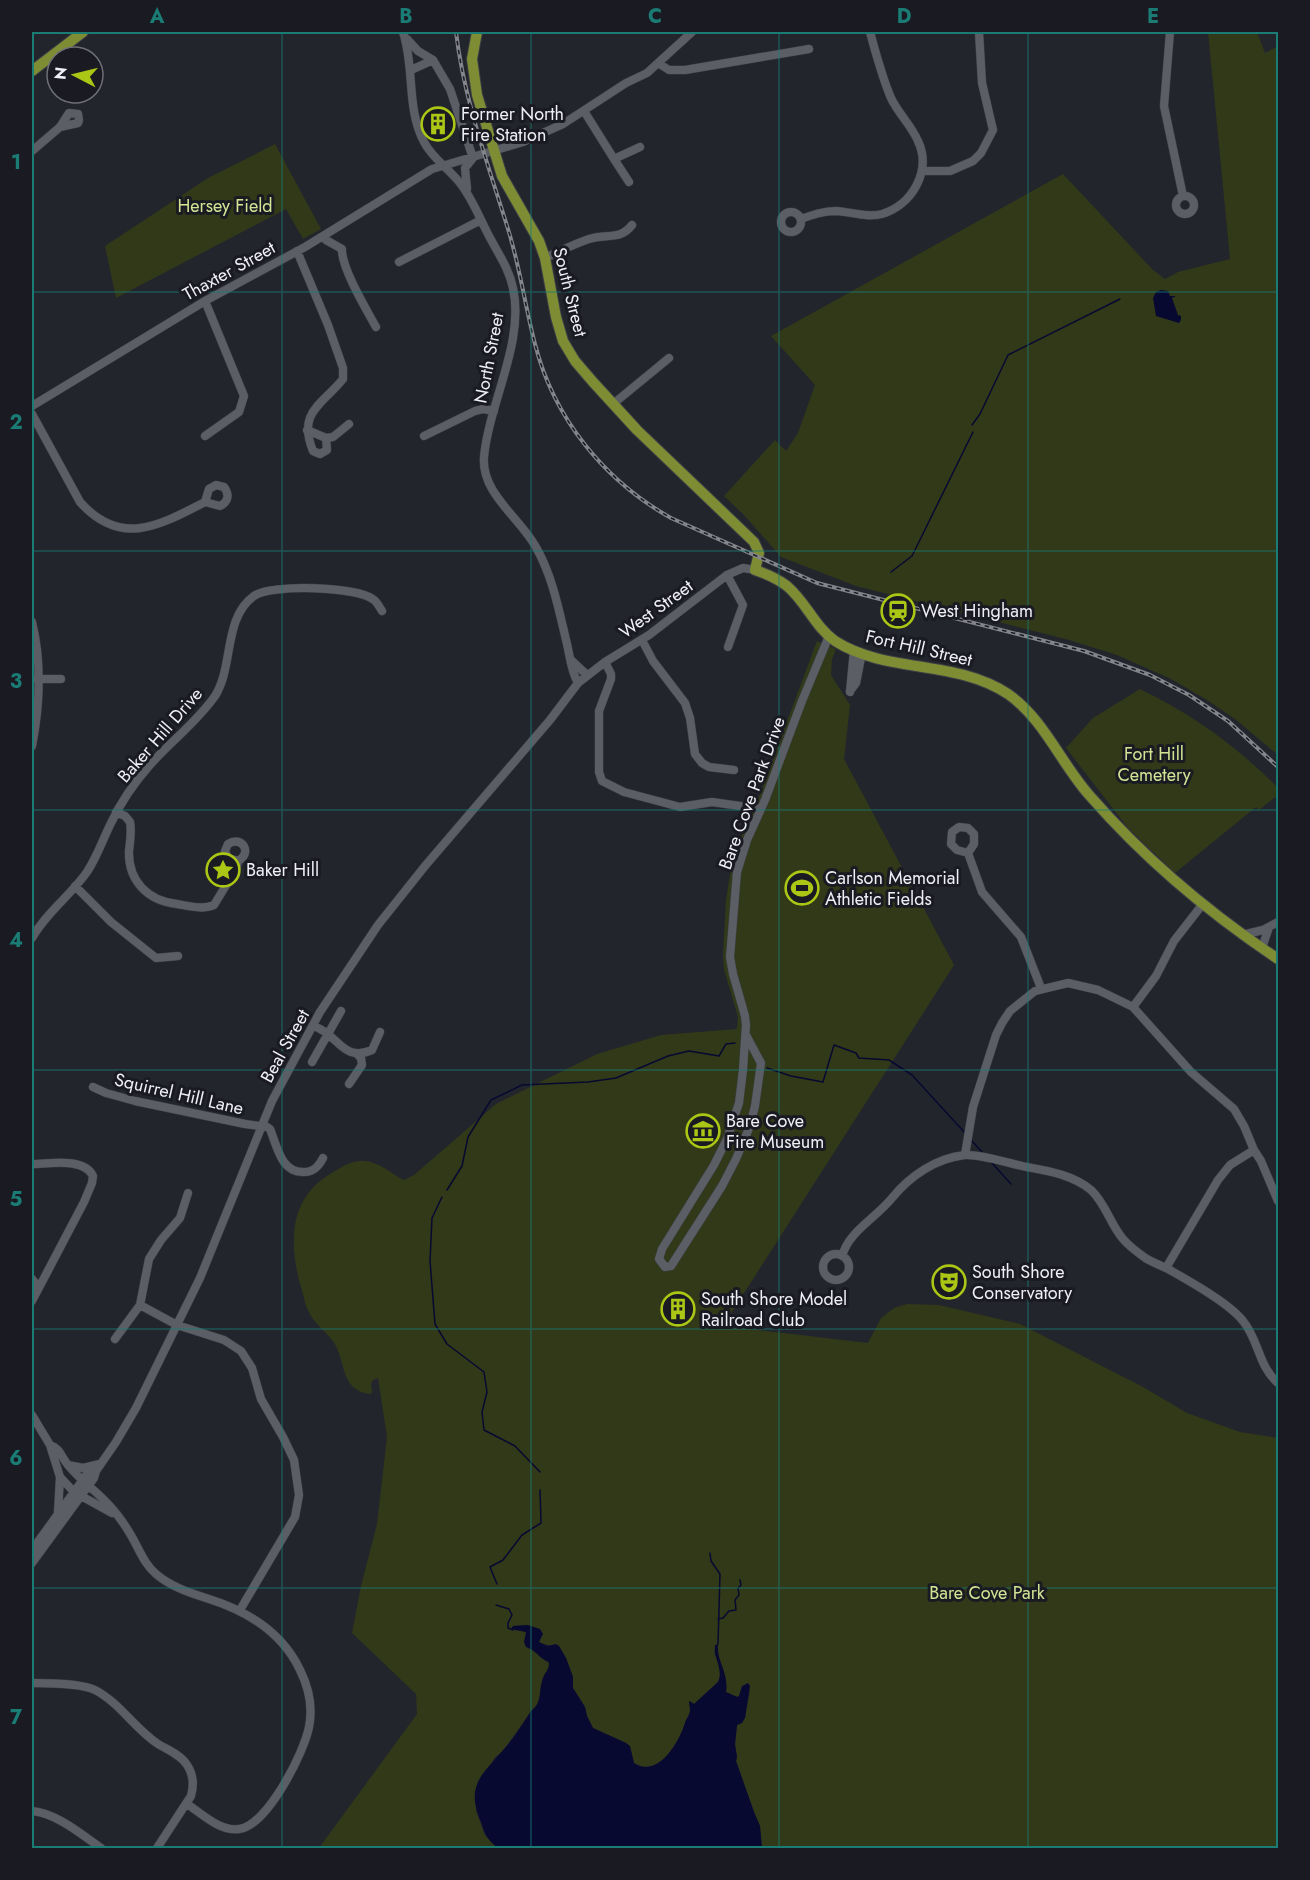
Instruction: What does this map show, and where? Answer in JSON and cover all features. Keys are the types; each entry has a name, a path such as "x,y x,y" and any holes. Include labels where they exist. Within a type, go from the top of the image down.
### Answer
{"main road":[{"path":"32,71 83,32"},
{"name":"South Street","path":"477,32 472,69 477,95 502,176 532,226 545,258 558,327 563,341 575,361 613,404 665,458 754,542 759,553 755,570"},
{"name":"Fort Hill Street","path":"755,570 776,578 788,587 829,636 858,651 969,675 1008,694 1036,722 1088,795 1146,854 1202,905 1278,959"}],"street":[{"name":"Thaxter Street","path":"32,406 205,301 323,236 432,169 542,135 626,83 647,73 692,32"},
{"path":"801,219 832,211 869,216 890,211 903,204 911,195 922,171 920,144 890,94 870,32"},
{"path":"922,171 951,171 968,164 981,153 993,130 982,83 979,32"},
{"path":"1170,32 1164,106 1183,196"},
{"path":"404,33 418,51 433,60 450,89 473,158 465,171 468,194"},
{"name":"North Street","path":"404,33 408,46 412,103 416,124 425,145 461,183 468,194 501,256 514,290 512,338 484,458 487,480 496,496 525,529 545,565 556,596 572,670 578,683"},
{"path":"658,63 669,70 685,70 809,49"},
{"path":"411,70 433,60"},
{"path":"584,111 628,182"},
{"path":"32,151 60,127"},
{"path":"614,159 640,147"},
{"path":"399,262 481,220"},
{"path":"545,258 592,238 617,236 632,225"},
{"path":"323,236 342,249 345,269 376,327"},
{"path":"297,251 343,368 343,378 309,416 307,430 313,451 320,454 327,450 326,438"},
{"path":"205,301 244,396 239,412 205,436"},
{"path":"613,404 669,358"},
{"path":"424,436 475,411 494,411"},
{"path":"32,414 80,502 88,511 108,524 129,529 151,527 205,502"},
{"path":"307,430 326,438 333,437 349,424"},
{"name":"West Street","path":"578,683 605,662 642,640 727,575 740,568 755,570"},
{"path":"727,575 743,605 728,647"},
{"name":"Baker Hill Drive","path":"32,938 45,919 89,869 126,795 149,766 216,694 225,671 233,629 242,607 255,595 267,591 327,587 358,592 374,600 382,611"},
{"path":"32,622 37,647 32,746"},
{"name":"Bare Cove Park Drive","path":"746,1035 761,1063 750,1126 736,1159 712,1202 671,1266 665,1266 659,1259 662,1249 690,1202 705,1182 720,1153 733,1122 742,1086 746,1035 745,1016 732,974 730,950 737,872 747,840 829,636"},
{"path":"642,640 652,661 685,703 690,718 695,754 702,763 709,767 734,770"},
{"path":"571,660 587,675"},
{"path":"605,662 611,679 599,711 599,772 602,782 624,792 680,807 712,802 761,809"},
{"path":"35,679 61,679"},
{"name":"Beal Street","path":"32,1563 86,1482 94,1478 96,1471 136,1408 207,1263 261,1126 313,1026 378,925 425,866 550,720 578,683"},
{"path":"117,812 130,822 129,860 135,877 145,892 159,900 204,908 214,905 236,869 238,861"},
{"path":"968,853 982,892 1021,937 1041,988"},
{"path":"75,886 111,922 156,958 178,956"},
{"path":"1133,1007 1148,989 1174,941 1202,905"},
{"path":"1242,935 1278,922"},
{"path":"1262,948 1269,927"},
{"path":"965,1155 973,1107 996,1035 1010,1011 1041,988 1068,983 1083,985 1112,995 1133,1007 1191,1072 1234,1108 1278,1201"},
{"path":"312,1062 341,1011"},
{"path":"313,1026 329,1032 345,1049 361,1058 362,1065 349,1084"},
{"path":"357,1054 372,1050 380,1032"},
{"name":"Squirrel Hill Lane","path":"93,1087 135,1101 261,1126"},
{"path":"261,1126 270,1129 280,1156 290,1169 308,1173 318,1167 323,1158"},
{"path":"1166,1268 1218,1180 1230,1165 1254,1150"},
{"path":"842,1256 847,1243 855,1234 884,1209 903,1185 929,1166 965,1155 1051,1172 1089,1188 1099,1199 1127,1244 1145,1258 1166,1268 1225,1305 1243,1320 1262,1364 1278,1383"},
{"path":"32,1164 81,1165 93,1176 87,1196 32,1301"},
{"path":"115,1339 140,1305 149,1259 161,1240 180,1218 188,1193"},
{"path":"32,1279 38,1287"},
{"path":"140,1305 177,1325 224,1340 246,1356 261,1399 289,1448 297,1471 299,1495 295,1517 240,1610"},
{"path":"32,1415 50,1445 60,1477 57,1515"},
{"path":"50,1445 58,1448 67,1464 116,1515 129,1532 148,1566 162,1579 186,1591 240,1610 253,1617 270,1631 295,1661 309,1695 310,1716 306,1738 294,1766 258,1819 246,1827 234,1829 224,1827 187,1804"},
{"path":"67,1464 82,1468 102,1463"},
{"path":"60,1477 78,1494 116,1515"},
{"name":"Beal Street","path":"32,1550 57,1515 78,1494"},
{"path":"32,1683 86,1687 94,1690 116,1704 152,1739 187,1764 194,1787 187,1804 156,1848"},
{"path":"32,1811 45,1814 60,1822 101,1848"}],"green space":[{"path":"1208,32 1257,32 1265,53 1278,46 1278,755 1235,719 1207,700 1171,679 1117,655 1069,640 856,586 781,557 724,496 775,440 786,451 798,433 815,385 771,336 1063,174 1152,269 1165,279 1178,272 1230,259"},
{"name":"Hersey Field","path":"275,144 321,229 303,239 286,209 116,298 105,246 208,178"},
{"name":"Bare Cove Park","path":"817,641 836,649 832,659 831,675 850,705 844,759 954,965 723,1326 868,1343 881,1318 894,1308 907,1304 939,1305 1020,1324 1143,1387 1187,1413 1240,1432 1278,1438 1278,1848 762,1848 760,1826 736,1761 737,1725 745,1718 750,1690 737,1697 726,1692 726,1679 718,1656 718,1646 714,1652 720,1671 718,1682 694,1704 690,1701 690,1712 678,1740 667,1756 651,1766 643,1766 634,1763 630,1747 626,1743 593,1728 585,1707 573,1688 573,1677 559,1646 541,1644 528,1625 513,1626 515,1630 526,1632 536,1651 549,1663 549,1670 543,1677 539,1702 503,1751 495,1757 476,1791 476,1811 485,1836 498,1848 319,1848 417,1714 416,1694 352,1633 377,1524 387,1437 378,1378 371,1384 371,1394 362,1392 350,1383 336,1346 314,1320 307,1307 294,1253 294,1237 300,1209 306,1196 316,1184 338,1169 354,1162 374,1163 404,1180 414,1175 496,1104 597,1054 661,1035 737,1029 738,1017 724,969 723,954 726,900 732,862"},
{"name":"Fort Hill Cemetery","path":"1140,689 1214,732 1278,788 1278,795 1259,810 1256,807 1175,873 1128,828 1066,748 1093,718"}],"shaded area":[{"path":"1168,291 1170,296 1176,296 1172,298 1178,315 1181,316 1179,323 1156,316 1153,298 1156,292"},
{"path":"528,1625 540,1629 543,1634 539,1642 548,1646 556,1644 559,1646 573,1677 573,1688 585,1707 593,1728 630,1746 634,1763 643,1767 651,1766 666,1756 678,1740 689,1715 689,1701 694,1704 718,1682 720,1673 715,1645 718,1644 726,1678 726,1692 737,1697 742,1686 748,1683 750,1686 745,1718 737,1725 736,1761 760,1826 762,1848 498,1848 492,1843 476,1809 475,1789 483,1774 535,1708 549,1665 526,1647 524,1642 526,1632 511,1629 513,1626"}],"waterway":[{"path":"972,425 980,414 1008,355 1120,299"},
{"path":"891,572 912,556 973,432"},
{"path":"447,1190 462,1166 468,1137 491,1100 522,1085 588,1082 616,1078 668,1056 689,1051 719,1056 726,1044 735,1043"},
{"path":"767,1068 791,1076 823,1082 834,1045 856,1053 859,1058 889,1060 912,1075 966,1134"},
{"path":"971,1140 982,1152"},
{"path":"991,1162 1011,1184"},
{"path":"442,1197 432,1218 430,1261 435,1324 447,1344 484,1372 487,1392 482,1412 484,1430 515,1446 540,1472"},
{"path":"497,1584 490,1567 503,1560 522,1535 541,1523 540,1490"},
{"path":"710,1553 711,1561 720,1574 718,1644"},
{"path":"718,1619 723,1618 729,1611 736,1610 735,1600 739,1595 740,1580"},
{"path":"496,1605 509,1609 512,1615 508,1628 513,1630"}],"railway":[{"path":"456,32 471,107 512,243 531,330 544,371 555,398 585,445 625,486 671,518 817,583 1084,651 1150,675 1189,695 1228,721 1278,767"}],"place":[{"name":"Former North Fire Station","path":"438,124"},
{"name":"West Hingham","path":"898,611"},
{"name":"Baker Hill","path":"223,870"},
{"name":"Carlson Memorial Athletic Fields","path":"802,888"},
{"name":"Bare Cove Fire Museum","path":"703,1131"},
{"name":"South Shore Conservatory","path":"949,1282"},
{"name":"South Shore Model Railroad Club","path":"678,1309"}]}
